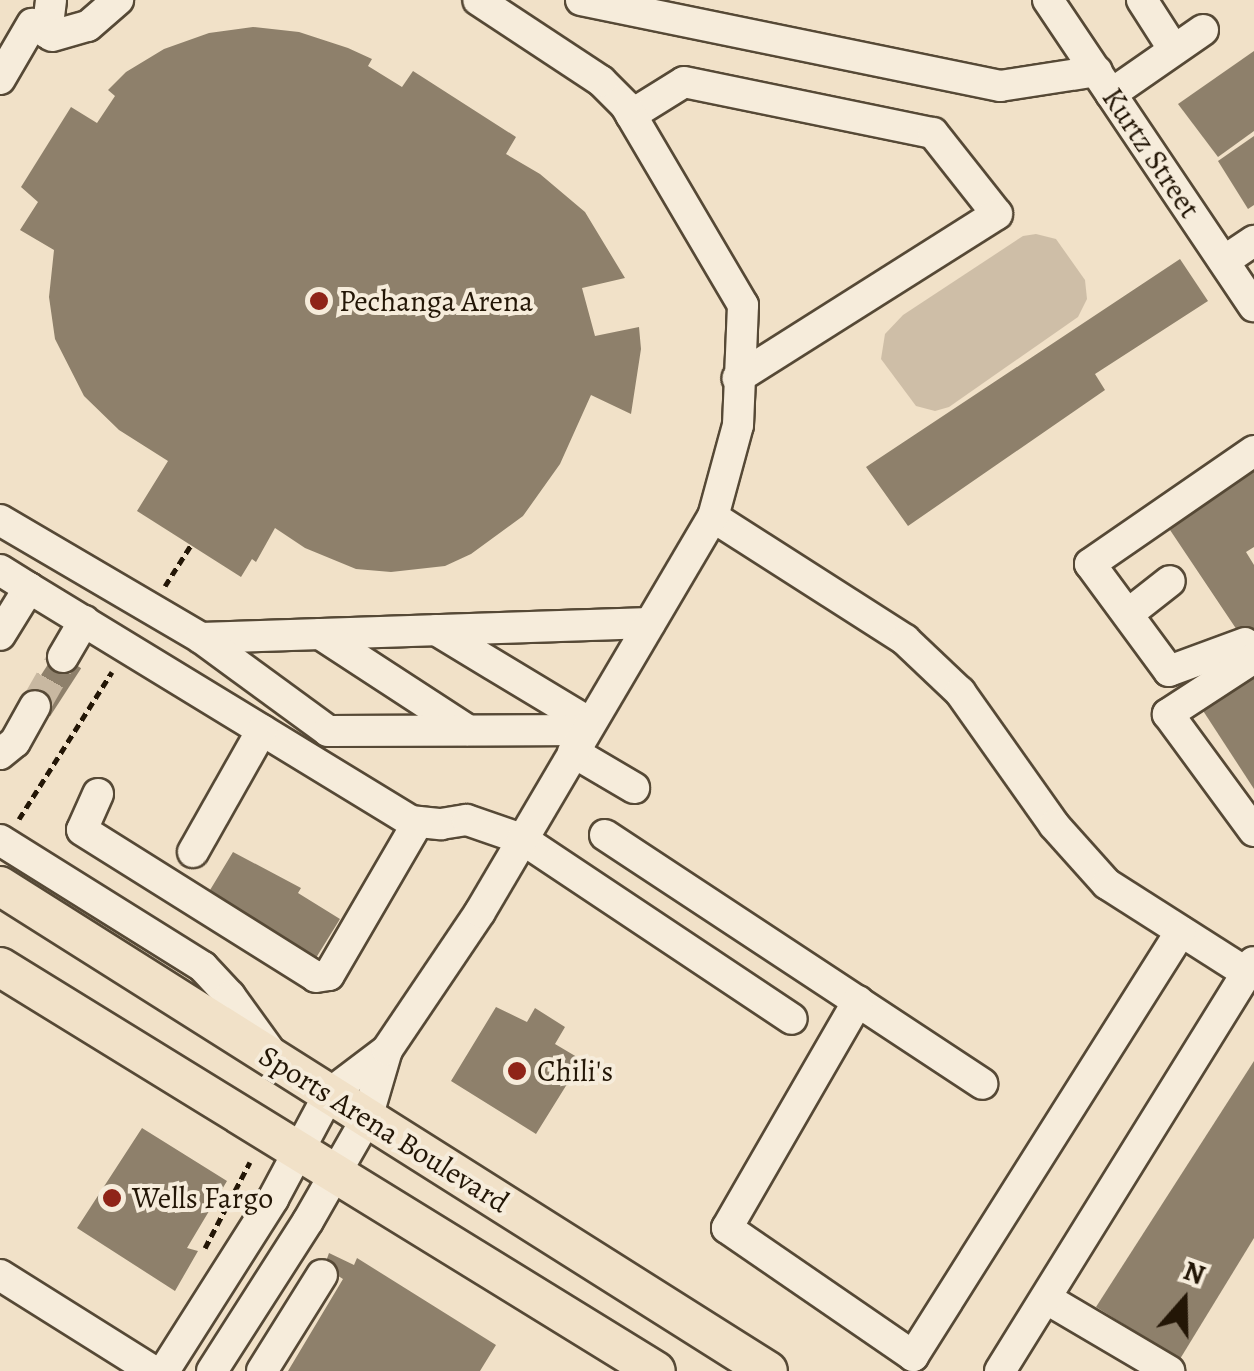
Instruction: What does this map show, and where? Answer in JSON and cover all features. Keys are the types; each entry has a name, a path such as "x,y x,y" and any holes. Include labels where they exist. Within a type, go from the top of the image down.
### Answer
{"main road":[{"name":"Sports Arena Boulevard","path":"0,886 768,1371"},
{"name":"Sports Arena Boulevard","path":"0,966 645,1368"}],"street":[{"path":"0,79 46,23 88,26 118,0"},
{"path":"212,1371 336,1174 366,1118 387,1050 480,912 713,517 738,426 743,305 631,115 601,81 478,0"},
{"path":"581,0 1000,86 1104,83 1174,50 1203,30"},
{"name":"Kurtz Street","path":"1048,0 1254,306"},
{"path":"1142,0 1174,50"},
{"path":"631,115 684,82 933,133 997,214 738,378"},
{"path":"1224,262 1254,240"},
{"path":"1250,650 1168,671 1090,564 1254,452"},
{"path":"713,517 906,640 960,692 1054,826 1107,884 1181,931 1249,967 1000,1371"},
{"path":"0,520 201,638 328,731 466,730 583,735"},
{"path":"0,570 369,799 418,822 467,820 522,839 792,1019"},
{"path":"1128,614 1170,581"},
{"path":"0,635 28,588"},
{"path":"64,657 84,621"},
{"path":"201,638 650,623"},
{"path":"436,630 583,735 634,788"},
{"path":"320,634 466,730"},
{"path":"1250,650 1168,714 1254,831"},
{"path":"0,754 15,742 35,706"},
{"path":"193,852 262,730"},
{"path":"98,794 82,830 316,977 329,974 418,822"},
{"path":"605,835 982,1084"},
{"path":"2,842 203,967 230,996 276,1060"},
{"path":"858,1001 727,1228 913,1356 1181,931"},
{"path":"164,1371 273,1199 329,1094 387,1050"},
{"path":"0,1275 154,1371"},
{"path":"262,1371 322,1275"},
{"path":"1047,1299 1169,1371"}],"path":[{"path":"151,609 191,545"},
{"path":"2,842 128,646"}],"shaded area":[{"path":"1036,234 1056,239 1085,280 1087,299 1078,317 949,407 935,411 916,406 881,359 885,334 903,315 1023,236"}],"building":[{"name":"Pechanga Arena","path":"253,27 299,32 348,48 372,59 368,66 402,87 413,71 516,137 506,154 540,174 585,212 625,278 582,288 595,336 639,327 641,349 631,414 591,395 560,464 523,516 471,554 445,566 391,572 356,569 305,548 275,528 256,562 252,559 241,577 137,511 168,461 119,430 84,396 55,339 49,297 54,250 20,230 38,202 21,187 71,107 97,123 115,96 108,90 126,72 164,49 209,33"},
{"path":"1254,51 1254,131 1218,157 1178,104"},
{"path":"1254,136 1254,205 1248,209 1218,161"},
{"path":"1180,259 1208,301 1095,374 1105,390 908,526 866,467"},
{"path":"1254,467 1254,547 1246,552 1254,565 1254,645 1249,648 1168,527"},
{"path":"56,652 81,668 50,716 25,700"},
{"path":"1254,668 1254,789 1198,703"},
{"path":"233,852 301,888 298,893 340,919 311,966 204,900"},
{"name":"Chili's","path":"496,1007 527,1022 535,1008 565,1027 555,1044 582,1060 536,1134 451,1081"},
{"path":"1254,1061 1254,1238 1180,1359 1096,1307"},
{"path":"142,1128 227,1181 187,1248 198,1251 175,1291 77,1228"},
{"path":"329,1253 354,1265 357,1258 496,1345 480,1371 288,1371 343,1279 324,1267"}],"tunnel":[{"path":"35,706 63,657"}],"place":[{"name":"Pechanga Arena","path":"319,301"},
{"name":"Chili's","path":"517,1071"},
{"name":"Wells Fargo","path":"112,1198"}]}
